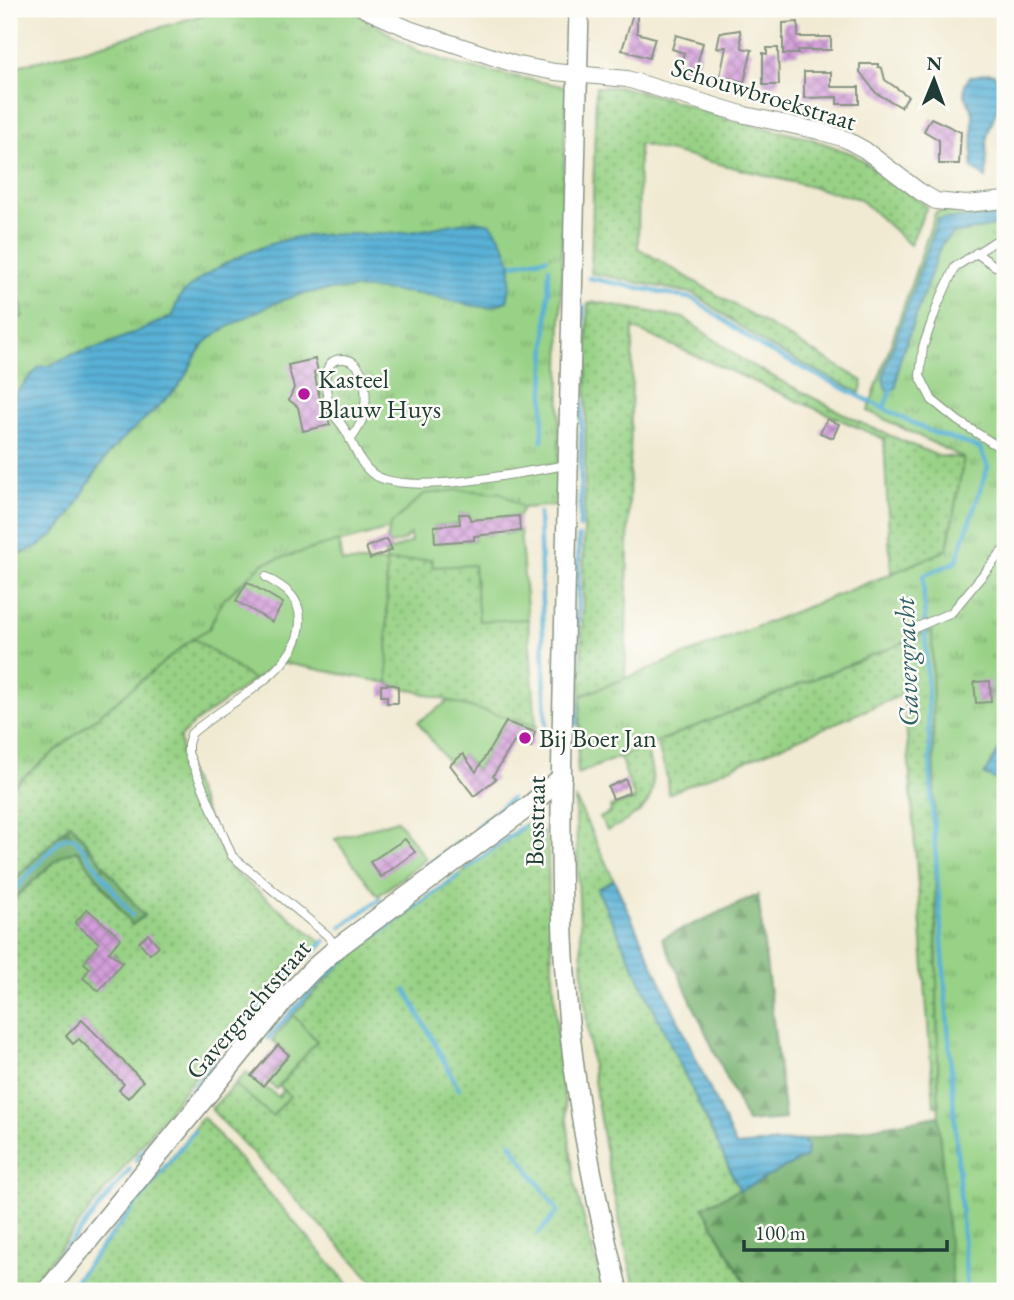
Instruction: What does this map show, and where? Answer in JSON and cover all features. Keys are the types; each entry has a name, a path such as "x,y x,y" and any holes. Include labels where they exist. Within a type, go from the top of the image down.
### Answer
{"street":[{"name":"Schouwbroekstraat","path":"363,9 409,29 514,64 627,79 745,115 845,139 865,150 936,201 966,204 1005,200"},
{"name":"Bosstraat","path":"579,9 561,882 569,1026 584,1136 618,1291"},
{"name":"Gavergrachtstraat","path":"47,1291 291,992 337,948 528,807 562,777"}],"lane":[{"path":"1005,238 997,240 955,267 923,347 920,376 933,400 958,421 1005,451"},
{"path":"976,253 995,266 1005,266"},
{"path":"350,440 364,415 365,384 357,366 341,359 332,363 326,372 325,383 333,412 363,463 374,475 393,481 455,482 568,465"},
{"path":"915,628 952,612 1005,548"},
{"path":"266,578 288,592 300,610 296,642 281,665 191,734 188,753 232,856 327,935 337,948"}],"green space":[{"path":"223,9 349,9 418,51 458,65 567,87 558,505 464,513 401,526 264,563 222,601 209,629 193,638 9,789 9,325 23,316 9,245 9,68 83,50"},
{"path":"596,87 620,87 666,98 726,119 809,138 853,154 927,206 910,245 860,199 639,144 638,248 863,381 860,393 766,345 695,294 591,273"},
{"path":"1005,210 956,408 1005,659 1005,1291 750,1291 703,1207 805,1157 807,1146 803,1140 939,1116 932,631 577,774 581,696 947,550 964,458 868,411 936,212"},
{"path":"1005,210 1005,1291 953,1291 939,1124 932,631 577,774 581,696 947,550 964,458 868,411 936,212"},
{"path":"9,245 23,316 9,325"},
{"path":"596,302 684,318 747,363 863,424 938,456 964,458 947,550 891,574 884,439 633,328 625,679 581,696 588,304"},
{"path":"459,490 502,493 523,508 519,516 470,520 469,514 460,514 460,524 434,526 436,543 474,540 473,530 485,535 495,534 495,528 503,528 504,534 520,531 528,619 479,621 474,565 433,567 432,559 386,562 385,553 411,542 410,534 404,540 390,545 387,539 391,524 424,494"},
{"path":"339,541 342,562 386,562 388,683 280,662 254,680 193,638 209,629 222,601 264,563"},
{"path":"432,559 433,567 474,564 480,620 528,619 536,726 387,683 386,562"},
{"path":"932,631 939,1106 934,1106 904,694 668,794 667,777 657,742"},
{"path":"193,638 254,680 193,724 180,737 182,757 224,857 230,868 241,878 324,944 236,1025 26,1291 9,1291 9,1060 14,1055 9,1049 9,975 12,971 9,968 9,903 61,856 77,850 132,925 144,916 71,823 9,885 9,789","holes":["87,909 109,951 75,922","91,954 98,959 109,960 114,955 121,962 99,990 90,968 84,963","82,1021 143,1081 128,1097 119,1090 124,1084 79,1039 73,1044"]},
{"path":"449,701 536,726 535,732 506,723 476,771 463,755 450,765 418,722"},
{"path":"646,747 651,767 651,794 641,810 607,830 600,818 611,812 610,807 635,799 620,757"},
{"path":"575,797 614,880 597,889 740,1191 703,1208 750,1291 636,1291 606,1155 589,1039"},
{"path":"397,820 426,859 378,896 335,839"},
{"path":"533,821 540,826 548,842 549,922 559,1055 575,1185 606,1291 382,1291 211,1109 235,1084 272,1116 290,1096 279,1086 317,1041 293,1015 342,963"},
{"path":"71,823 144,916 132,925 77,850 61,856 9,903 9,885"},
{"path":"758,895 785,1119 747,1122 662,938"},
{"path":"293,1015 317,1041 276,1089 267,1081 289,1055 272,1040"},
{"path":"246,1072 278,1097 284,1090 290,1096 272,1116 235,1084"},
{"path":"203,1117 354,1291 88,1291 75,1279"}],"water":[{"path":"994,74 1001,89 987,138 986,178 972,168 973,113 964,93 965,84 970,77"},
{"path":"1005,214 1005,224 952,234 941,245 899,363 896,388 886,390 883,379 886,366 938,219"},
{"path":"475,221 491,224 507,252 511,279 507,301 480,307 395,291 333,290 293,297 251,315 205,343 180,384 108,455 59,530 30,550 9,557 9,427 12,403 16,393 39,367 103,346 173,316 180,297 194,283 220,266 265,246 306,236 401,233"},
{"path":"1005,740 1005,783 984,775"},
{"path":"614,880 736,1146 803,1140 807,1146 806,1157 740,1191 597,889"}],"building":[{"path":"634,10 637,11 637,33 655,38 649,58 622,50"},
{"path":"798,22 798,37 831,37 831,50 798,50 798,54 783,54 783,23"},
{"path":"740,30 742,48 752,50 744,82 720,76 726,47 717,48 720,33"},
{"path":"676,35 703,43 695,72 680,68 684,53 672,49"},
{"path":"767,48 778,48 779,85 763,85 763,53 767,54"},
{"path":"860,64 878,64 878,67 882,68 885,80 908,96 901,107 876,93 860,72"},
{"path":"804,72 831,72 831,87 859,87 859,104 837,104 837,97 804,98"},
{"path":"931,118 961,132 959,164 939,164 939,140 924,131"},
{"name":"Kasteel Blauw Huys","path":"315,359 318,371 314,372 323,413 326,412 330,425 303,431 298,407 289,400 294,388 288,365"},
{"path":"827,419 839,424 833,438 820,433"},
{"path":"459,514 469,514 470,520 519,516 520,531 474,536 474,540 435,543 434,526 460,524"},
{"path":"387,539 392,550 370,559 366,547"},
{"path":"247,582 283,603 272,622 236,601"},
{"path":"990,681 991,702 976,703 974,682"},
{"path":"387,683 398,686 398,703 387,703 387,696 381,696 381,685"},
{"path":"506,722 535,732 531,747 514,742 493,776 496,779 474,796 450,765 463,754 476,772"},
{"path":"626,779 629,793 613,799 608,787"},
{"path":"405,839 415,852 381,877 370,862"},
{"path":"87,909 121,938 109,952 122,962 99,991 83,978 90,968 84,963 99,943 75,923"},
{"path":"148,934 159,946 150,954 139,942"},
{"path":"82,1020 143,1081 128,1098 119,1090 124,1084 79,1039 73,1044 66,1036"},
{"path":"278,1045 289,1055 263,1086 251,1076"}],"waterway":[{"name":"Gavergracht","path":"513,264 547,258"},
{"path":"542,441 549,268"},
{"name":"Gavergracht","path":"589,278 694,299 763,348 929,431 980,448 988,467 956,562 923,576 932,803 967,1291"},
{"path":"580,527 583,307"},
{"path":"883,409 891,391"},
{"path":"539,513 546,725"},
{"path":"576,724 579,537"},
{"path":"475,828 511,799"},
{"path":"467,869 523,826"},
{"path":"9,896 59,841 67,837 75,838 132,915"},
{"path":"428,865 458,842"},
{"path":"268,1038 317,984 352,953 459,875"},
{"path":"341,927 380,899"},
{"path":"227,1047 287,975 325,941"},
{"path":"406,990 459,1089"},
{"path":"136,1160 220,1055"},
{"path":"67,1291 194,1131"},
{"path":"510,1143 558,1211 539,1233"},
{"path":"58,1258 130,1169"},
{"path":"31,1291 52,1266"}],"place":[{"name":"Kasteel Blauw Huys","path":"304,394"},
{"name":"Bij Boer Jan","path":"525,738"}]}
